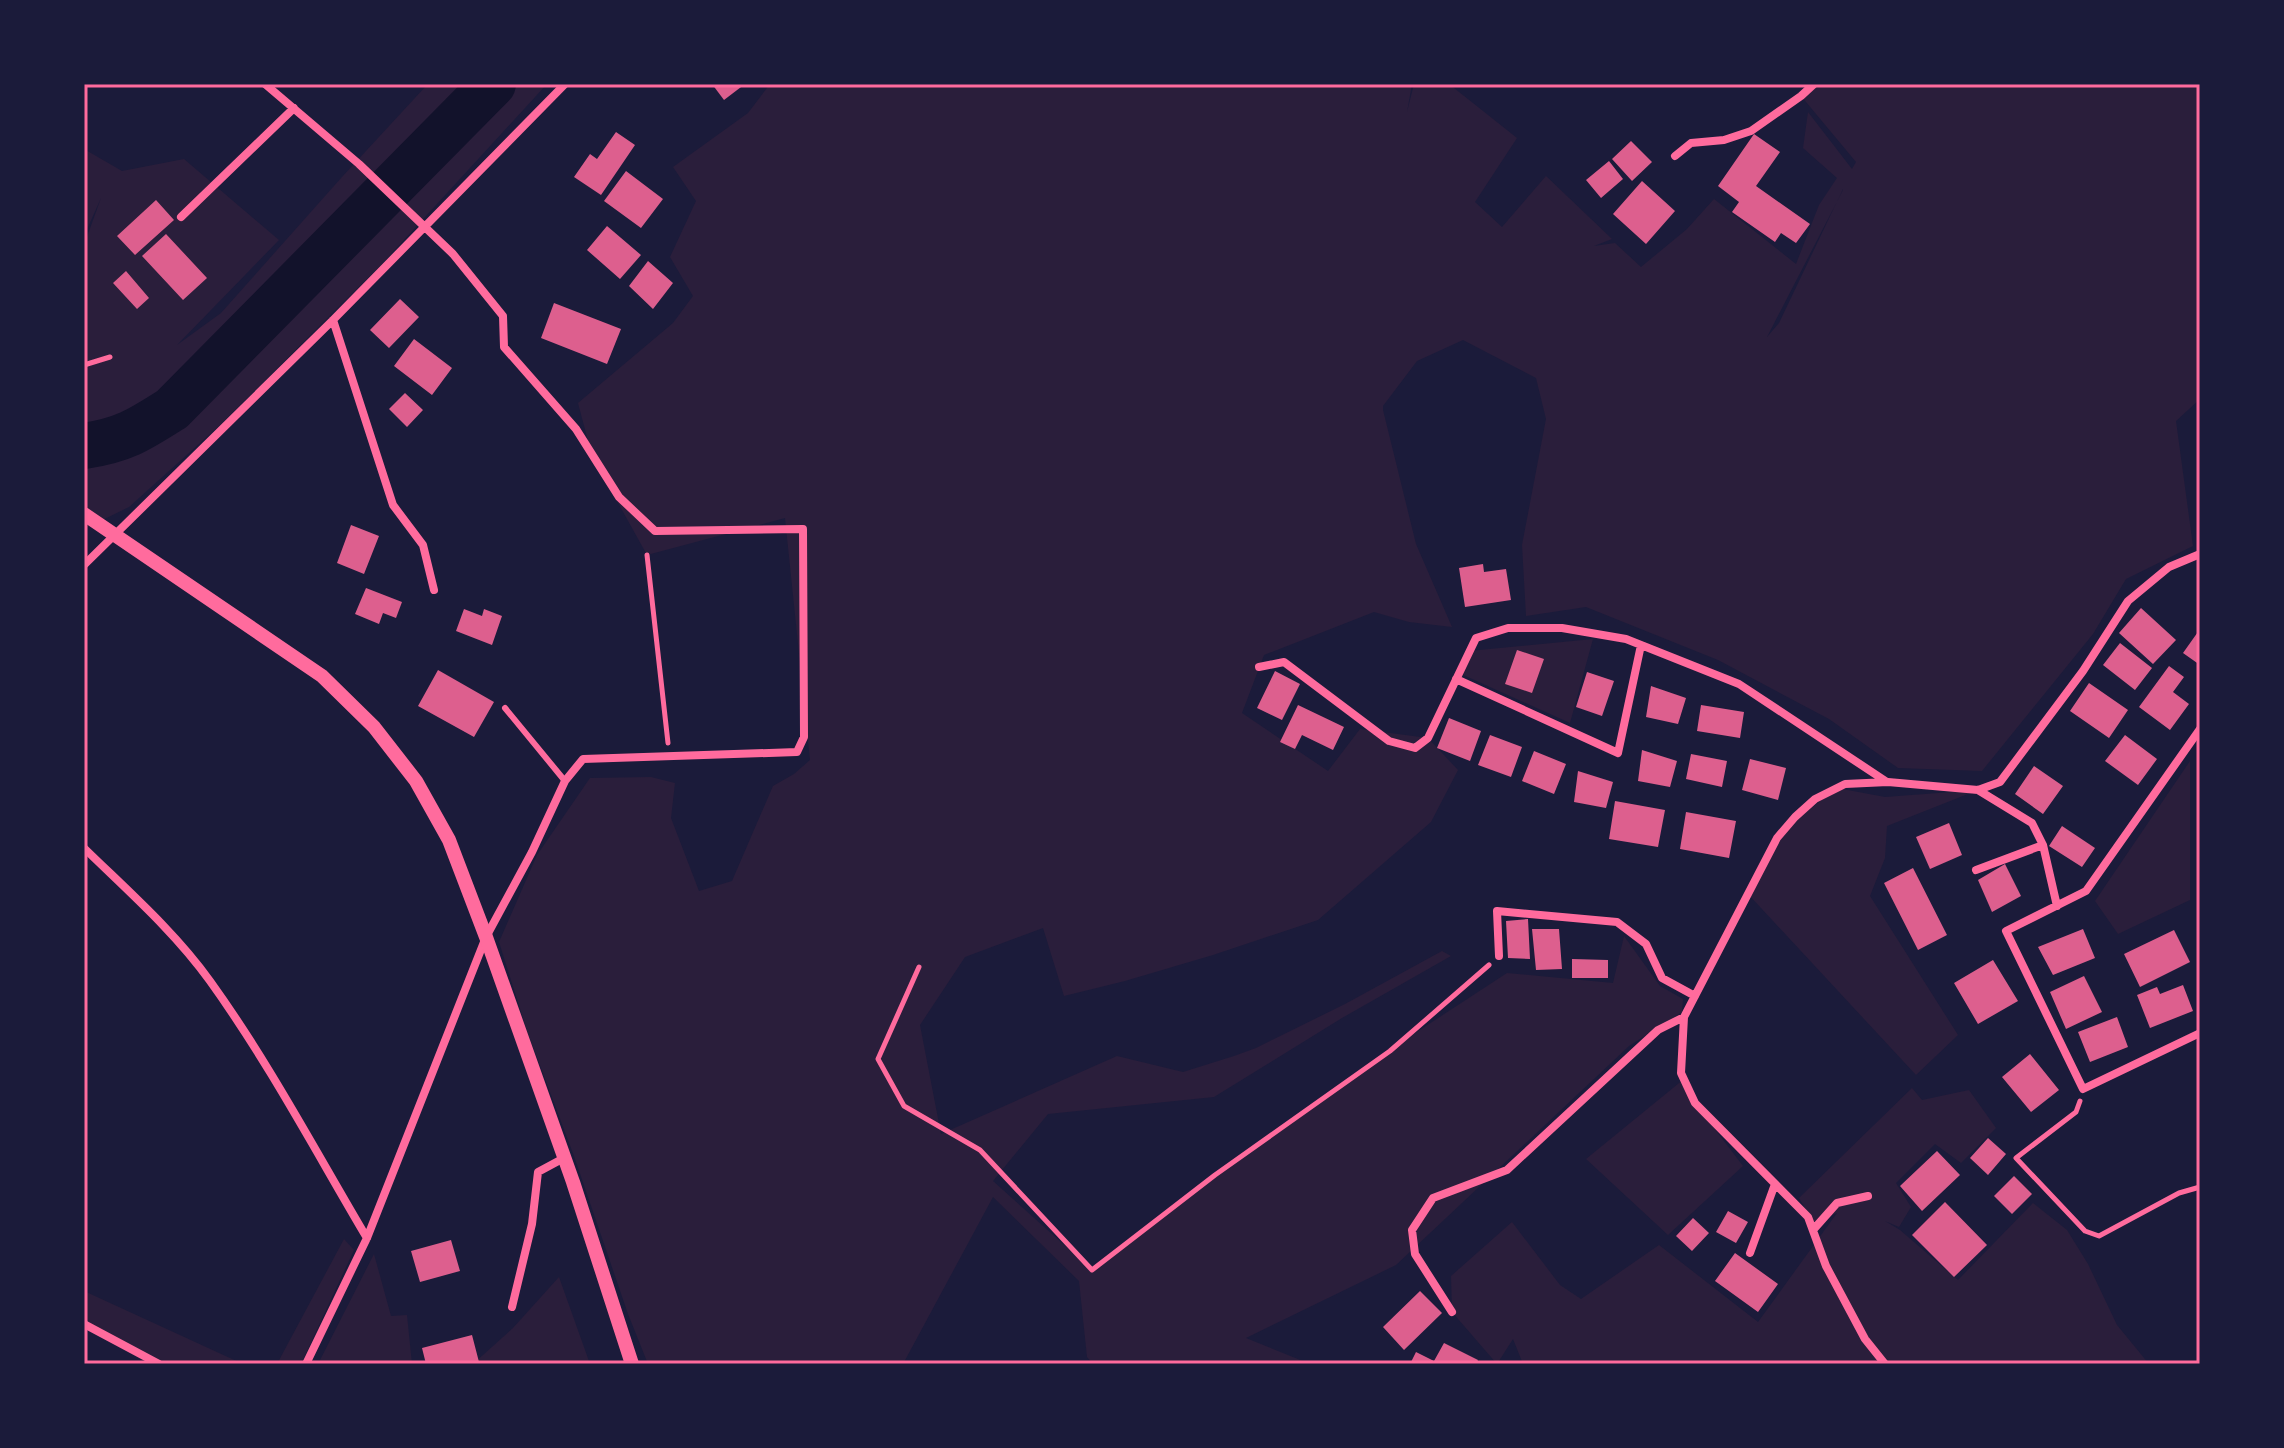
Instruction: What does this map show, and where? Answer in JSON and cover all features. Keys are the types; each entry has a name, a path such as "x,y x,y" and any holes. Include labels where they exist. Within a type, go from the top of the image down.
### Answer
{"street":[{"path":"265,84 359,164 453,254 503,316 504,347 576,429 619,497 655,531 803,529 804,737 797,752 583,759 565,781 532,852 486,937 367,1238 306,1364"},
{"path":"84,565 112,534 333,320 565,84"},
{"path":"1675,156 1691,143 1724,140 1751,131 1814,84"},
{"path":"181,217 294,108"},
{"path":"333,320 393,505 423,545 434,590"},
{"path":"84,514 322,676 374,727 416,781 449,840 486,937 632,1364"},
{"path":"1885,1364 1859,1327 1826,1266 1808,1217 1695,1103 1681,1073 1684,1017 1777,838 1815,799 1845,784 1888,782 1978,790 2000,782 2083,671 2128,601 2169,567 2200,554"},
{"path":"1259,667 1284,662 1389,741 1415,748 1428,738 1476,638 1508,628 1562,628 1626,639 1739,684 1888,782"},
{"path":"1456,679 1618,753 1641,645"},
{"path":"2200,729 2086,891 2006,931 2083,1089 2200,1033"},
{"path":"1978,790 2032,823 2043,845 2057,906"},
{"path":"1976,870 2043,845"},
{"path":"84,848 156,918 209,979 265,1063 367,1238"},
{"path":"1499,956 1497,911 1617,922 1646,944 1662,978 1695,996"},
{"path":"1452,1312 1415,1254 1412,1230 1433,1198 1507,1170 1658,1030 1684,1017"},
{"path":"512,1307 532,1224 538,1172 564,1158"},
{"path":"1750,1253 1775,1184"},
{"path":"1813,1230 1837,1203 1868,1196"},
{"path":"84,1324 159,1364"}],"lane":[{"path":"505,708 565,781"}],"path":[{"path":"84,365 110,357"},
{"path":"647,555 670,756"},
{"path":"919,967 878,1059 904,1106 980,1150 1092,1270 1215,1175 1390,1051 1499,956"},
{"path":"2083,1089 2076,1112 2016,1158 2085,1231 2099,1236 2179,1193 2200,1187"}],"shaded area":[{"path":"431,84 547,84 381,265 220,425 129,507 84,529 84,245 101,198 84,236 84,149 122,171 184,159 279,240 177,345 221,313 342,177"},
{"path":"770,84 1412,84 1407,112 1414,84 1449,84 1517,138 1475,202 1502,227 1546,176 1612,239 1594,246 1615,243 1641,267 1687,229 1714,199 1796,264 1819,205 1837,178 1803,148 1808,112 1852,169 1856,162 1801,96 1815,84 2200,84 2200,399 2176,421 2193,546 2126,579 2093,634 1982,771 1898,768 1829,719 1718,660 1586,607 1526,616 1522,545 1546,419 1536,378 1463,340 1417,361 1383,410 1416,544 1452,627 1409,622 1374,612 1264,655 1242,713 1328,771 1360,729 1428,738 1458,770 1431,822 1318,920 1125,981 1064,996 1043,928 965,957 920,1025 941,1134 1117,1056 1183,1072 1234,1056 1345,1004 1442,951 1451,956 1342,1018 1214,1097 1048,1114 993,1181 1092,1270 1199,1187 1403,1041 1507,973 1613,983 1624,936 1660,986 1683,999 1682,1012 1629,1046 1396,1265 1246,1338 1310,1364 1093,1364 1087,1357 1079,1281 993,1197 903,1364 648,1364 527,1031 499,942 537,855 590,778 651,777 675,783 671,818 699,891 732,881 773,786 810,760 785,518 647,555 592,456 578,403 673,323 693,296 670,257 696,201 673,167 748,113","holes":["1837,202 1779,323 1767,337"]},
{"path":"1593,639 1570,723 1459,673 1469,651"},
{"path":"2190,761 2190,900 2118,934 2095,901"},
{"path":"1837,788 1885,797 1978,790 1887,826 1885,858 1870,896 1958,1035 1916,1075 1748,894 1787,827"},
{"path":"1684,1079 1695,1103 1743,1166 1668,1235 1586,1159"},
{"path":"1912,1088 1922,1100 1969,1090 1996,1128 1961,1163 1935,1144 1896,1183 1911,1207 1899,1227 1885,1221 1900,1230 1958,1280 2033,1203 2067,1230 2088,1264 2117,1325 2149,1364 1523,1364 1513,1339 1497,1364 1452,1312 1451,1276 1512,1222 1560,1285 1581,1299 1659,1245 1758,1322 1837,1213 1814,1223 1799,1198"},
{"path":"344,1239 354,1250 301,1364 277,1364"},
{"path":"374,1254 391,1316 407,1315 412,1364 318,1364"},
{"path":"559,1277 590,1364 473,1364 513,1328"},
{"path":"84,1291 243,1364 159,1364 84,1324"}],"building":[{"path":"712,84 745,84 724,100"},
{"path":"616,132 635,145 601,195 574,177 590,154 597,159"},
{"path":"1754,134 1780,152 1756,186 1810,224 1796,243 1781,233 1775,242 1732,212 1739,202 1718,186"},
{"path":"1631,141 1652,162 1632,181 1612,159"},
{"path":"1609,161 1623,179 1601,198 1586,180"},
{"path":"626,171 663,199 641,228 604,201"},
{"path":"1642,181 1675,211 1646,244 1613,214"},
{"path":"156,200 174,220 135,255 117,236"},
{"path":"607,226 641,255 620,279 587,250"},
{"path":"166,234 207,278 183,300 142,256"},
{"path":"648,261 673,283 653,309 629,286"},
{"path":"126,271 149,298 137,309 113,283"},
{"path":"400,299 419,317 389,348 370,330"},
{"path":"554,303 621,329 607,364 541,338"},
{"path":"414,339 452,368 432,395 394,366"},
{"path":"405,393 423,410 407,427 389,409"},
{"path":"351,525 379,536 364,574 337,563"},
{"path":"1483,564 1484,572 1506,569 1511,600 1465,607 1459,568"},
{"path":"366,588 402,602 396,618 383,613 379,624 355,614"},
{"path":"2141,608 2176,640 2153,664 2119,633"},
{"path":"464,609 482,616 484,609 502,616 492,645 456,631"},
{"path":"2200,629 2200,665 2183,653"},
{"path":"2120,643 2152,668 2135,690 2103,665"},
{"path":"1517,650 1544,659 1532,693 1505,684"},
{"path":"2169,666 2184,677 2173,692 2189,704 2170,730 2139,707"},
{"path":"438,670 494,702 474,737 418,706"},
{"path":"1275,671 1300,684 1282,720 1257,708"},
{"path":"1587,672 1614,681 1602,716 1576,707"},
{"path":"2089,683 2128,710 2109,738 2070,711"},
{"path":"1651,686 1686,698 1678,724 1646,717"},
{"path":"1298,705 1344,727 1333,750 1302,735 1295,749 1280,742"},
{"path":"1701,705 1744,712 1740,738 1697,731"},
{"path":"1449,718 1481,731 1470,761 1437,748"},
{"path":"1490,735 1522,747 1511,777 1478,765"},
{"path":"2125,735 2157,759 2138,785 2105,761"},
{"path":"1642,750 1677,761 1670,787 1638,781"},
{"path":"1534,751 1566,764 1554,794 1522,781"},
{"path":"1691,754 1727,761 1722,787 1686,779"},
{"path":"1750,759 1786,768 1778,800 1742,790"},
{"path":"2034,766 2063,786 2043,814 2015,794"},
{"path":"1578,771 1613,782 1606,808 1574,802"},
{"path":"1615,801 1665,810 1658,847 1609,839"},
{"path":"1686,812 1736,821 1729,858 1680,849"},
{"path":"1949,823 1962,855 1930,869 1916,837"},
{"path":"2062,826 2095,848 2082,867 2049,846"},
{"path":"2005,864 2021,896 1992,912 1978,880"},
{"path":"1913,868 1947,935 1918,950 1884,883"},
{"path":"1528,919 1530,959 1508,958 1506,921"},
{"path":"1532,929 1559,929 1562,969 1536,970"},
{"path":"2083,929 2095,958 2053,975 2038,947"},
{"path":"2174,930 2190,962 2140,987 2124,954"},
{"path":"1572,959 1608,960 1608,978 1572,978"},
{"path":"1993,960 2018,1001 1978,1024 1954,983"},
{"path":"2084,976 2102,1012 2066,1029 2050,992"},
{"path":"2183,985 2193,1011 2150,1028 2137,995 2157,987 2160,994"},
{"path":"2117,1017 2128,1047 2090,1062 2078,1032"},
{"path":"2030,1054 2059,1090 2031,1112 2002,1077"},
{"path":"1988,1138 2006,1154 1988,1175 1970,1158"},
{"path":"1937,1151 1960,1175 1922,1211 1900,1186"},
{"path":"2014,1176 2032,1194 2012,1214 1994,1196"},
{"path":"1945,1202 1987,1245 1954,1277 1912,1235"},
{"path":"1728,1211 1748,1222 1736,1243 1716,1232"},
{"path":"1693,1218 1709,1233 1692,1251 1676,1236"},
{"path":"451,1240 460,1271 420,1282 411,1251"},
{"path":"1735,1253 1778,1284 1758,1312 1715,1281"},
{"path":"1420,1291 1442,1313 1404,1350 1383,1327"},
{"path":"472,1335 479,1362 426,1364 422,1348"},
{"path":"1444,1343 1478,1360 1476,1364 1410,1364 1416,1352 1434,1361"}],"waterway":[{"path":"84,446 131,433 172,409 493,84"}]}
